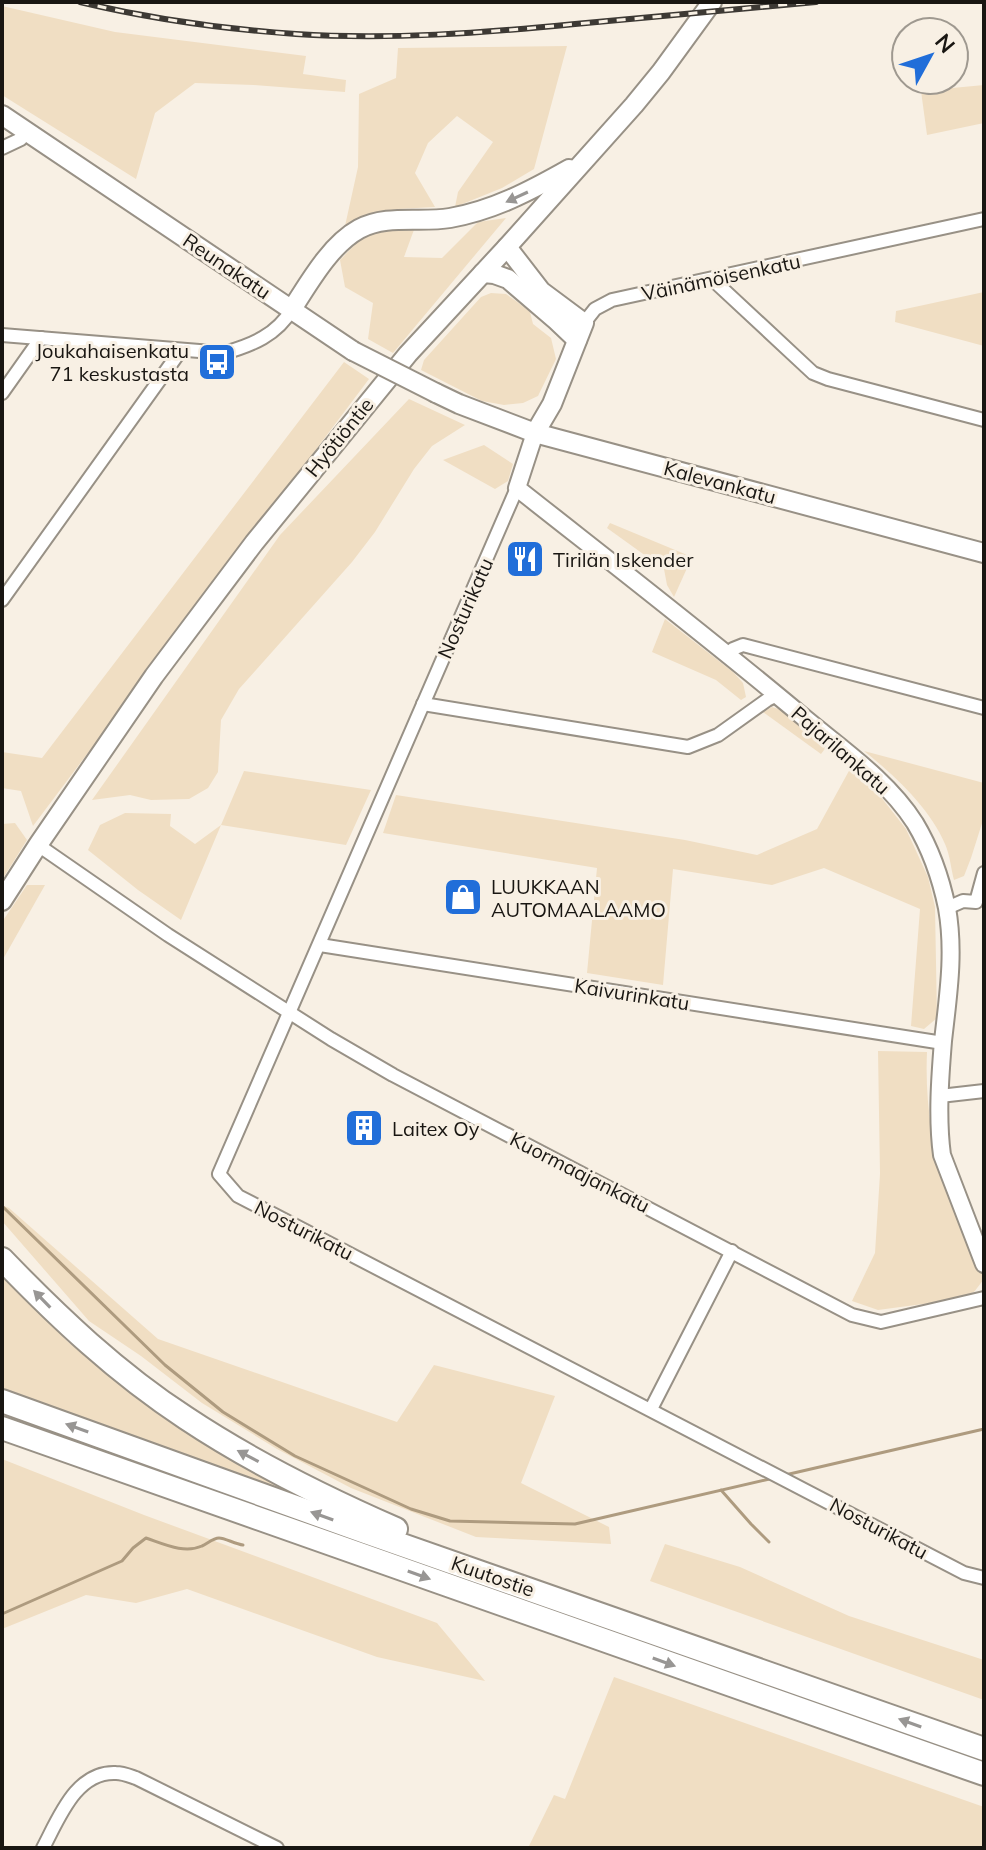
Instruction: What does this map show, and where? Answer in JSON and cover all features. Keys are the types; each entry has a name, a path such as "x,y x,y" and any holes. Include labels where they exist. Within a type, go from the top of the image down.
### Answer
{"highway":[{"path":"2,1259 65,1323 129,1377 240,1452 368,1517 453,1555 679,1641"},
{"name":"Kuutostie","path":"2,1401 984,1749"},
{"name":"Kuutostie","path":"2,1428 984,1774"},
{"path":"2,1435 221,1505"}],"main road":[{"name":"Hyötiöntie","path":"2,901 154,676 254,543 408,354 661,72 712,2"},
{"name":"Reunakatu","path":"2,115 353,351 459,404"},
{"path":"292,309 328,256 358,230 400,219 447,218 490,209 517,198 585,160"},
{"path":"507,247 541,291 580,331"},
{"path":"483,273 508,279 557,321 580,331"},
{"path":"535,433 552,404 580,331"},
{"name":"Kalevankatu","path":"459,404 535,433 984,553"}],"street":[{"path":"2,148 21,139 27,131"},
{"name":"Väinämöisenkatu","path":"580,331 595,309 612,300 984,219"},
{"path":"712,279 813,373 984,420"},
{"path":"2,335 224,353 246,346 278,328 292,309"},
{"path":"2,393 41,338"},
{"path":"2,600 181,350"},
{"name":"Nosturikatu","path":"535,433 517,488 219,1174 238,1196 964,1573 984,1578"},
{"name":"Pajarilankatu","path":"517,488 864,768 914,823 940,881 947,908 950,941 951,973 940,1096 942,1155 984,1264"},
{"path":"727,655 743,645 984,708"},
{"path":"423,704 688,747 718,735 777,695"},
{"name":"Kuormaajankatu","path":"38,845 168,935 393,1075 852,1315 881,1322 984,1298"},
{"path":"947,908 963,901 980,903 984,873"},
{"name":"Kaivurinkatu","path":"320,945 943,1043"},
{"path":"940,1096 984,1091"},
{"path":"651,1409 732,1251"},
{"path":"43,1848 70,1797 89,1779 115,1773 136,1778 277,1848"}],"shaded area":[{"path":"2,6 115,32 306,56 303,74 346,80 345,92 195,83 155,113 136,179 2,95"},
{"path":"567,46 534,169 502,188 455,207 458,192 493,142 457,116 428,143 415,173 435,207 397,209 345,226 358,167 359,94 396,78 398,48"},
{"path":"984,85 984,123 927,135 922,96 970,96 970,86"},
{"path":"506,218 393,353 368,339 373,303 345,287 340,260 358,242 380,230 415,227 404,257 442,258 478,222"},
{"path":"984,292 984,346 895,322 896,311"},
{"path":"491,293 506,294 516,301 530,312 533,324 551,338 556,359 538,396 523,403 504,405 482,401 421,370 424,360 481,297"},
{"path":"344,362 369,379 33,826 21,791 2,788 2,752 42,758"},
{"path":"409,399 465,425 432,446 352,562 239,689 221,720 218,772 208,788 189,799 151,800 130,795 92,800 280,535"},
{"path":"484,445 513,464 508,481 495,489 443,460"},
{"path":"610,523 692,557 674,597 667,585 664,569 607,528"},
{"path":"665,619 733,672 743,683 746,697 741,700 716,680 652,652"},
{"path":"772,707 782,710 827,746 821,754 763,712"},
{"path":"864,751 984,783 984,817 964,876 954,880 945,844 921,805"},
{"path":"850,769 877,792 906,829 928,877 935,907 937,1018 924,1029 911,1026 920,909 824,868 772,885 673,869 663,985 587,973 597,868 383,833 396,795 685,840 757,855 817,829"},
{"path":"244,771 371,790 346,845 221,825"},
{"path":"125,813 171,814 170,826 195,844 221,825 181,920 88,850 100,825"},
{"path":"15,823 27,840 2,880 2,824"},
{"path":"27,885 45,885 2,961 2,922"},
{"path":"878,1051 927,1052 930,1120 940,1171 984,1279 974,1292 953,1300 878,1310 852,1301 875,1253 880,1174"},
{"path":"2,1205 158,1339 397,1422 434,1365 555,1396 521,1483 609,1527 611,1544 476,1537 351,1488 277,1449 202,1403 89,1321 2,1221"},
{"path":"2,1274 68,1342 150,1406 321,1505 2,1392"},
{"path":"2,1459 437,1623 485,1681 377,1657 187,1589 136,1603 86,1595 2,1629"},
{"path":"665,1544 740,1567 849,1616 984,1660 984,1700 650,1581"},
{"path":"614,1677 984,1807 984,1848 528,1848 554,1795 565,1799"}],"waterway":[{"path":"2,1206 165,1365 223,1412 295,1456 411,1509 450,1521 575,1524 774,1478"},
{"path":"785,1475 984,1429"},
{"path":"721,1490 769,1542"},
{"path":"2,1614 122,1561 146,1538 181,1549 202,1546 219,1538 243,1545"}],"railway":[{"path":"80,2 214,26 296,34 366,36 505,30 816,2"}],"place":[{"name":"Joukahaisenkatu 71 keskustasta","path":"217,362"},
{"name":"Tirilän Iskender","path":"525,559"},
{"name":"LUUKKAAN AUTOMAALAAMO","path":"463,897"},
{"name":"Laitex Oy","path":"364,1128"}]}
